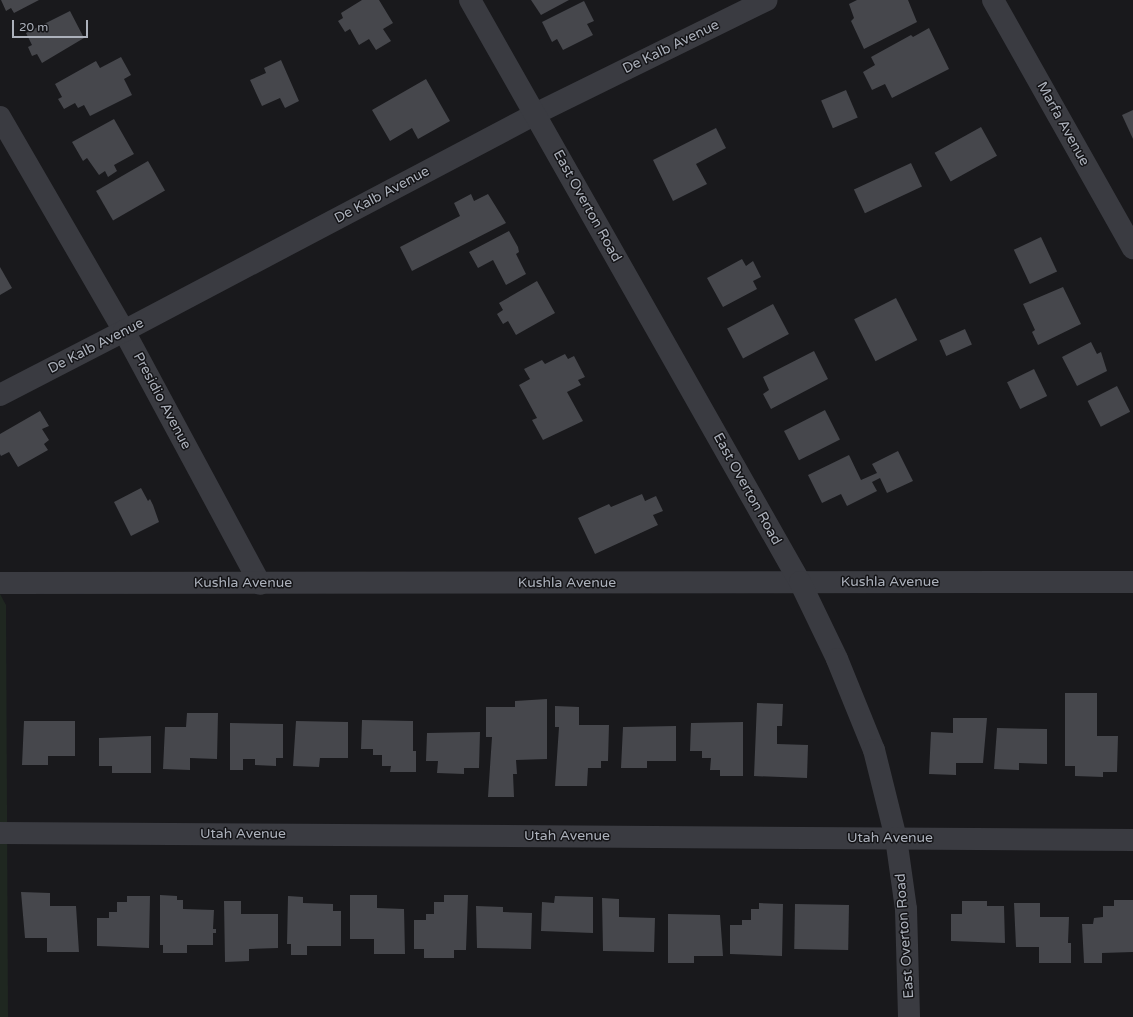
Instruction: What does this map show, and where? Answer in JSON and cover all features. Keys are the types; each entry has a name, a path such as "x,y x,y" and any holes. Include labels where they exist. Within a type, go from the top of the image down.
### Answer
{"street":[{"name":"East Overton Road","path":"470,0 800,582 837,659 874,750 896,838 906,908 909,1017"},
{"name":"De Kalb Avenue","path":"0,395 535,114 768,0"},
{"name":"Marfa Avenue","path":"993,0 1133,248"},
{"name":"Presidio Avenue","path":"0,117 124,331 260,584"},
{"name":"Kushla Avenue","path":"0,583 260,584 1133,582"},
{"name":"Utah Avenue","path":"0,833 1133,840"}],"shaded area":[{"path":"0,594 6,605 8,1017 0,1017"}],"building":[{"path":"1,0 39,0 14,13 11,8 6,11"},
{"path":"362,0 379,0 393,23 383,29 391,41 376,50 369,39 359,45 350,29 345,32 338,21 343,18 341,13"},
{"path":"531,0 569,0 541,15"},
{"path":"857,0 908,0 917,22 864,49 851,21 854,18 849,4"},
{"path":"584,1 594,21 587,24 593,35 563,50 557,39 552,42 542,22"},
{"path":"70,11 84,38 42,63 37,54 32,56 28,47 32,45 26,33"},
{"path":"929,28 949,69 892,98 885,84 872,90 863,72 875,65 871,57 911,35 913,37"},
{"path":"121,57 131,75 124,79 132,95 90,116 84,105 78,108 75,103 64,109 58,99 62,97 55,84 96,61 100,68"},
{"path":"281,60 299,101 285,108 280,98 262,106 250,80 266,73 264,68"},
{"path":"426,79 450,121 418,139 412,128 390,141 372,110"},
{"path":"846,90 858,118 833,128 821,101"},
{"path":"1133,110 1133,139 1122,115"},
{"path":"114,119 134,154 114,165 117,171 108,177 105,171 99,175 87,158 83,161 72,142"},
{"path":"981,127 997,156 951,182 935,153"},
{"path":"716,128 726,148 696,164 707,184 673,201 653,160"},
{"path":"148,161 165,190 113,220 96,191"},
{"path":"911,163 922,187 865,213 854,190"},
{"path":"471,194 474,201 488,194 506,223 412,271 400,247 460,216 454,203"},
{"path":"509,231 518,247 519,252 516,254 526,274 506,285 493,260 478,268 469,252"},
{"path":"1041,237 1057,271 1030,284 1014,250"},
{"path":"742,259 746,266 753,261 761,277 753,281 757,289 723,307 707,278"},
{"path":"0,267 12,288 0,295"},
{"path":"537,281 555,313 516,335 508,321 503,324 497,314 503,310 499,303"},
{"path":"1063,287 1081,324 1038,345 1032,332 1035,330 1023,304"},
{"path":"896,298 917,340 875,361 854,319"},
{"path":"773,304 789,334 743,358 727,328"},
{"path":"965,329 972,345 946,356 939,340"},
{"path":"1091,342 1097,354 1101,352 1107,371 1077,386 1062,357"},
{"path":"814,351 828,379 771,409 763,394 769,390 763,377"},
{"path":"565,354 568,359 574,356 585,377 578,380 581,385 567,392 583,421 543,440 532,420 537,418 519,385 530,379 524,369 542,360 545,364"},
{"path":"1034,369 1047,396 1020,409 1007,382"},
{"path":"1117,386 1130,412 1101,427 1088,401"},
{"path":"825,410 840,439 799,460 784,431"},
{"path":"40,411 49,426 42,429 49,440 44,444 48,450 18,467 9,452 1,456 0,434"},
{"path":"898,451 913,481 887,493 880,478 872,482 877,491 847,506 841,494 822,503 808,475 849,455 861,480 877,473 872,464"},
{"path":"141,488 148,501 150,499 159,522 131,536 114,502"},
{"path":"642,494 645,501 656,496 663,511 653,515 658,525 595,554 578,518 609,504 611,507"},
{"path":"1065,693 1097,693 1097,736 1118,736 1117,772 1103,772 1103,777 1075,776 1075,766 1065,766"},
{"path":"547,699 547,759 516,760 517,774 513,774 514,797 488,797 492,737 486,737 486,707 515,707 515,701"},
{"path":"757,703 783,704 782,726 777,726 777,744 808,745 807,778 754,776"},
{"path":"555,706 579,707 579,725 609,725 608,761 601,761 601,768 588,768 587,786 555,786 559,727 555,727"},
{"path":"187,713 218,713 217,759 190,758 190,770 163,769 165,727 186,727"},
{"path":"953,718 987,718 983,763 956,763 956,775 929,774 931,732 953,733"},
{"path":"362,720 413,721 413,751 416,751 416,772 390,772 391,766 382,766 382,755 373,755 373,749 361,749"},
{"path":"24,721 75,721 75,756 48,756 48,765 22,765"},
{"path":"296,721 348,722 348,758 320,758 319,767 293,766"},
{"path":"743,722 743,776 720,776 720,770 710,770 711,758 702,758 702,751 690,751 691,723"},
{"path":"230,723 283,724 283,758 276,758 276,766 255,765 255,759 243,759 243,770 230,770"},
{"path":"676,726 676,761 647,761 647,768 621,768 623,727"},
{"path":"997,728 1047,729 1047,764 1019,763 1019,770 994,769"},
{"path":"480,732 479,768 464,768 464,774 437,773 438,761 426,761 427,733"},
{"path":"151,736 151,773 112,773 112,766 99,766 99,738"},
{"path":"21,892 50,893 50,906 76,906 79,952 47,952 47,938 25,938"},
{"path":"160,895 177,896 177,900 183,900 183,909 214,910 213,929 216,929 216,933 213,933 213,945 187,945 187,953 163,953 163,945 160,945"},
{"path":"350,895 377,895 377,908 404,909 405,954 374,954 374,939 350,939"},
{"path":"444,895 468,895 466,950 454,950 454,958 424,958 424,949 414,949 414,920 426,920 426,914 434,914 434,902 444,902"},
{"path":"127,896 150,896 149,948 97,946 97,918 109,918 109,912 117,912 117,902 127,902"},
{"path":"288,896 303,897 303,903 333,904 333,911 341,911 341,946 307,946 307,955 291,955 291,944 287,944"},
{"path":"555,896 593,897 593,933 541,931 542,902 554,903"},
{"path":"602,898 619,899 619,917 655,918 654,952 603,951"},
{"path":"1114,900 1133,900 1133,952 1102,953 1102,963 1084,963 1082,924 1093,924 1094,918 1103,917 1103,906 1114,906"},
{"path":"224,901 241,901 241,914 278,914 278,948 249,949 249,961 225,962"},
{"path":"962,901 987,901 987,906 1004,906 1005,943 951,941 951,914 962,914"},
{"path":"759,903 783,904 782,956 730,954 730,925 742,925 742,920 751,920 751,909 759,909"},
{"path":"1014,903 1040,903 1040,917 1069,917 1068,943 1071,943 1071,963 1039,963 1039,947 1016,947"},
{"path":"795,904 849,905 848,950 794,949"},
{"path":"476,906 503,907 503,912 532,913 531,949 477,948"},
{"path":"668,914 720,915 723,956 694,956 694,963 668,963"}]}
